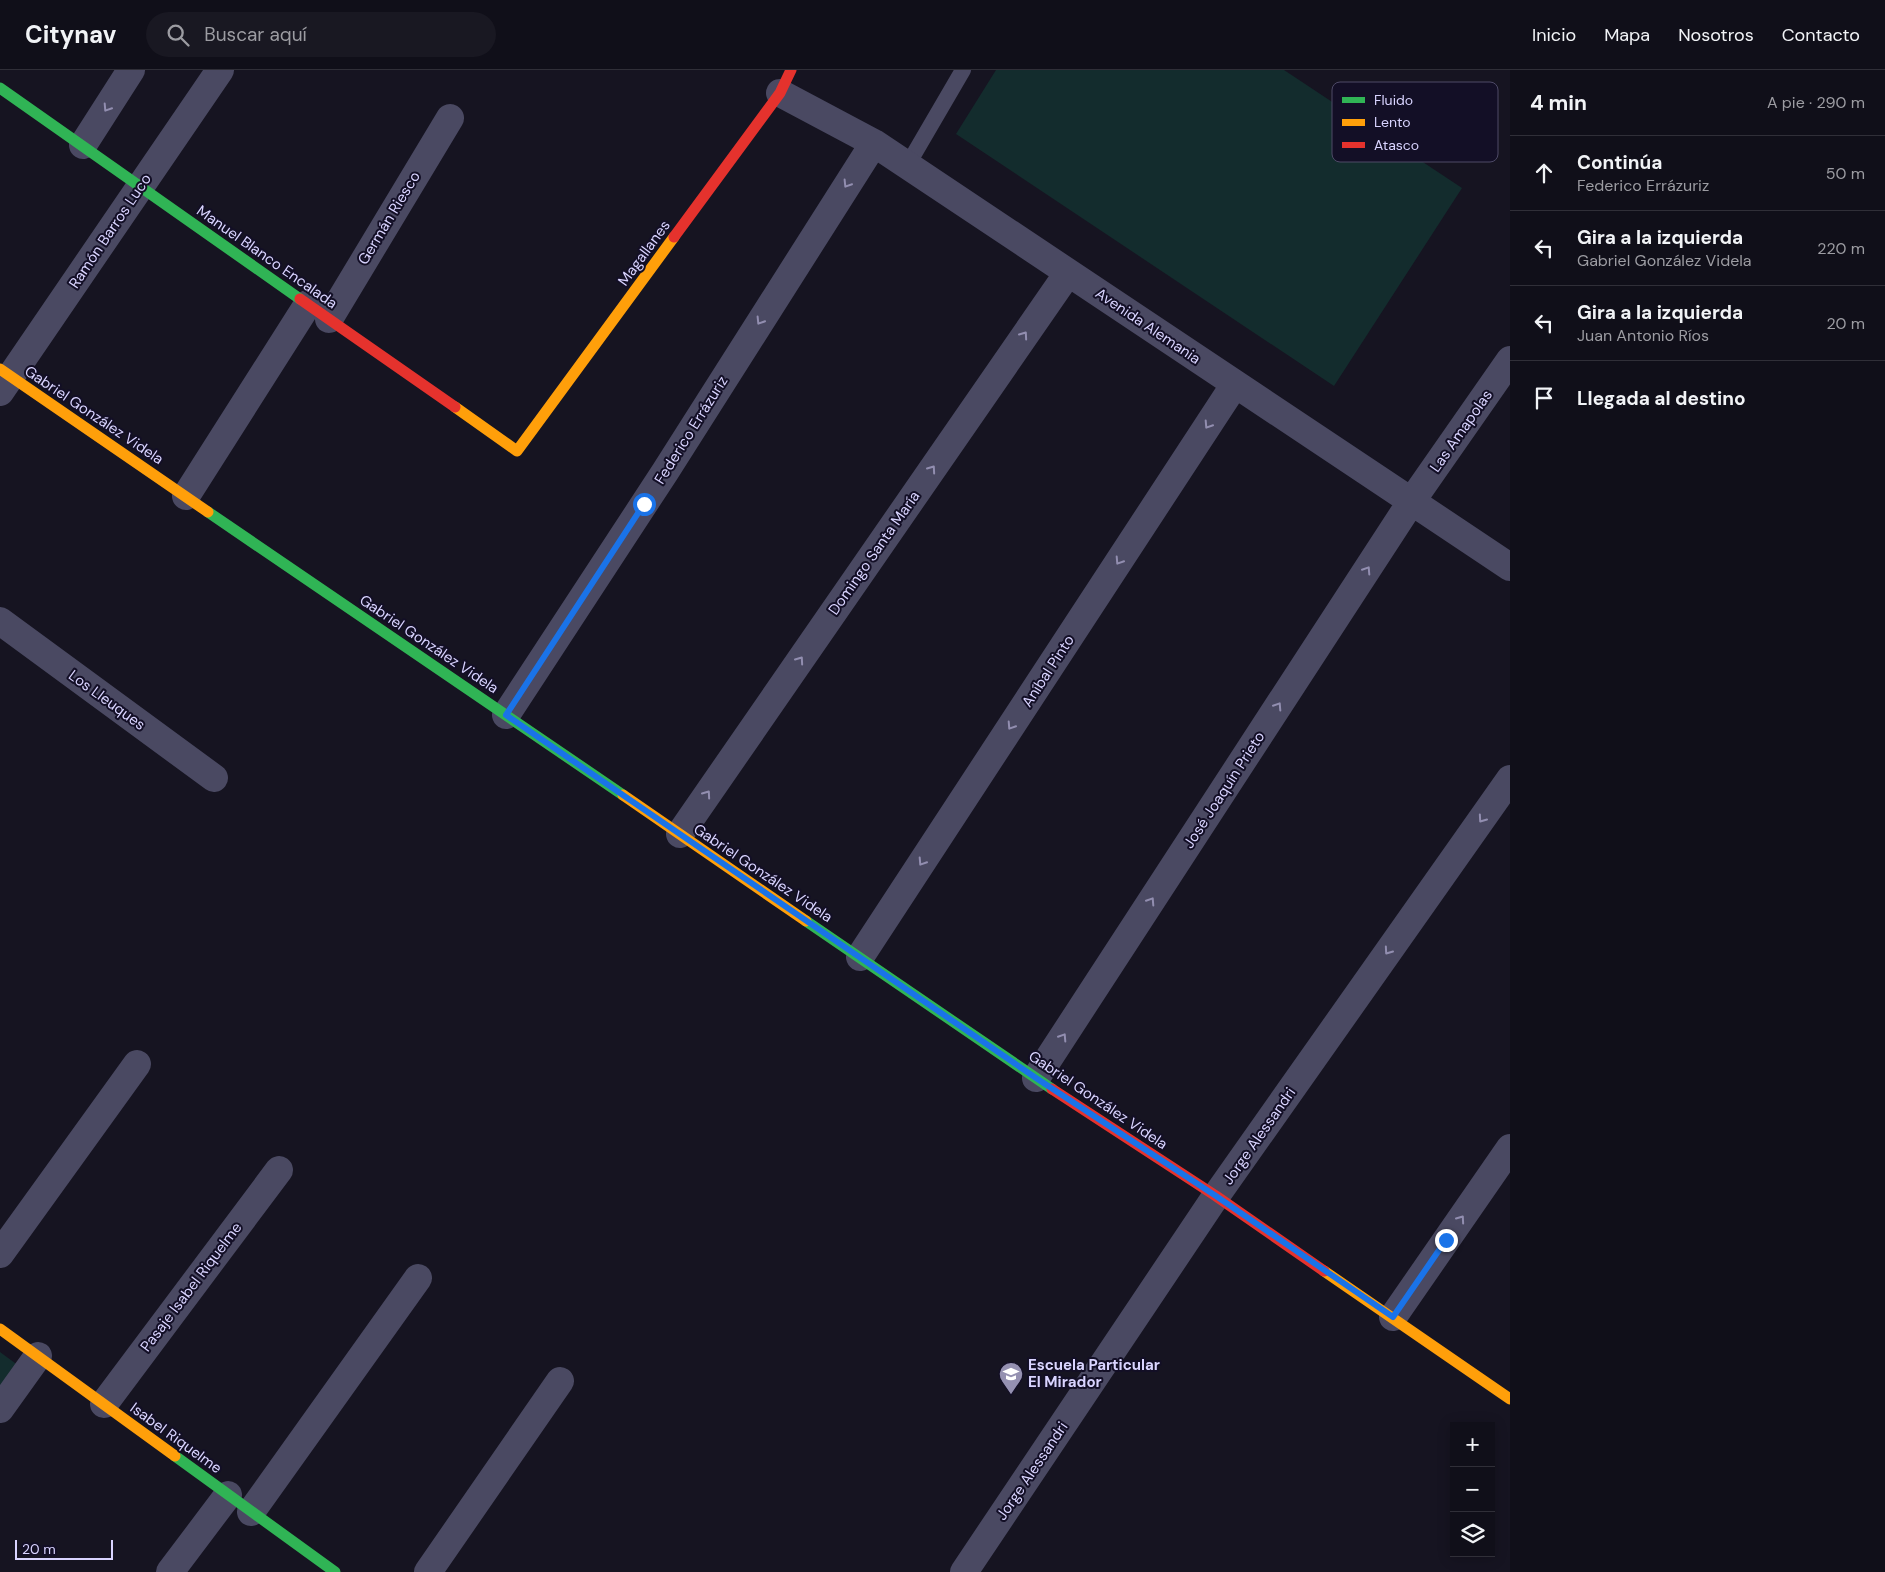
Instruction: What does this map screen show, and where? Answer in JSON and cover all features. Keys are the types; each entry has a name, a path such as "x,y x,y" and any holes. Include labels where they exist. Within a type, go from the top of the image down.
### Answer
{"street":[{"path":"83,145 131,70"},
{"name":"Ramón Barros Luco","path":"4,379 141,186 220,70"},
{"name":"Avenida Alemania","path":"786,82 907,166 1510,568"},
{"name":"Magallanes","path":"517,451 786,82"},
{"name":"Manuel Blanco Encalada","path":"0,88 517,451"},
{"name":"Germán Riesco","path":"186,496 318,311 450,118"},
{"name":"Federico Errázuriz","path":"506,715 665,472 874,143"},
{"name":"Domingo Santa María","path":"680,834 1068,273"},
{"name":"Las Amapolas","path":"1412,502 1510,360"},
{"name":"Gabriel González Videla","path":"4,379 186,496 1036,1078 1216,1196 1510,1399"},
{"name":"Aníbal Pinto","path":"860,957 1235,384"},
{"name":"José Joaquín Prieto","path":"1036,1078 1412,502"},
{"name":"Los Lleuques","path":"0,622 214,778"},
{"name":"Jorge Alessandri","path":"964,1572 1216,1196 1510,779"},
{"path":"0,1254 137,1064"},
{"path":"1393,1317 1510,1148"},
{"name":"Pasaje Isabel Riquelme","path":"104,1404 279,1170"},
{"path":"251,1512 418,1278"},
{"name":"Isabel Riquelme","path":"0,1329 334,1572"},
{"path":"0,1409 38,1356"},
{"path":"428,1572 560,1381"},
{"path":"170,1572 228,1495"}],"lane":[{"path":"907,166 963,70"}],"green space":[{"path":"996,70 1284,70 1332,102 1332,162 1423,162 1462,188 1334,386 956,134"},
{"path":"0,1352 19,1366 0,1392"}],"traffic: fast":[{"path":"0,88 300,299"},
{"path":"208,512 623,795"},
{"path":"806,921 1052,1089"},
{"path":"175,1456 335,1572"}],"traffic: slow":[{"path":"455,407 517,451 674,237"},
{"path":"0,369 208,512"},
{"path":"623,795 806,921"},
{"path":"1324,1271 1510,1399"},
{"path":"0,1329 175,1456"}],"traffic: jam":[{"path":"674,237 780,93 791,70"},
{"path":"300,299 455,407"},
{"path":"1052,1089 1216,1196 1324,1271"}],"place":[{"name":"Escuela Particular El Mirador","path":"1011,1395"}],"route":[{"path":"644,504 506,715 1036,1078 1216,1196 1393,1317 1446,1240"}]}
